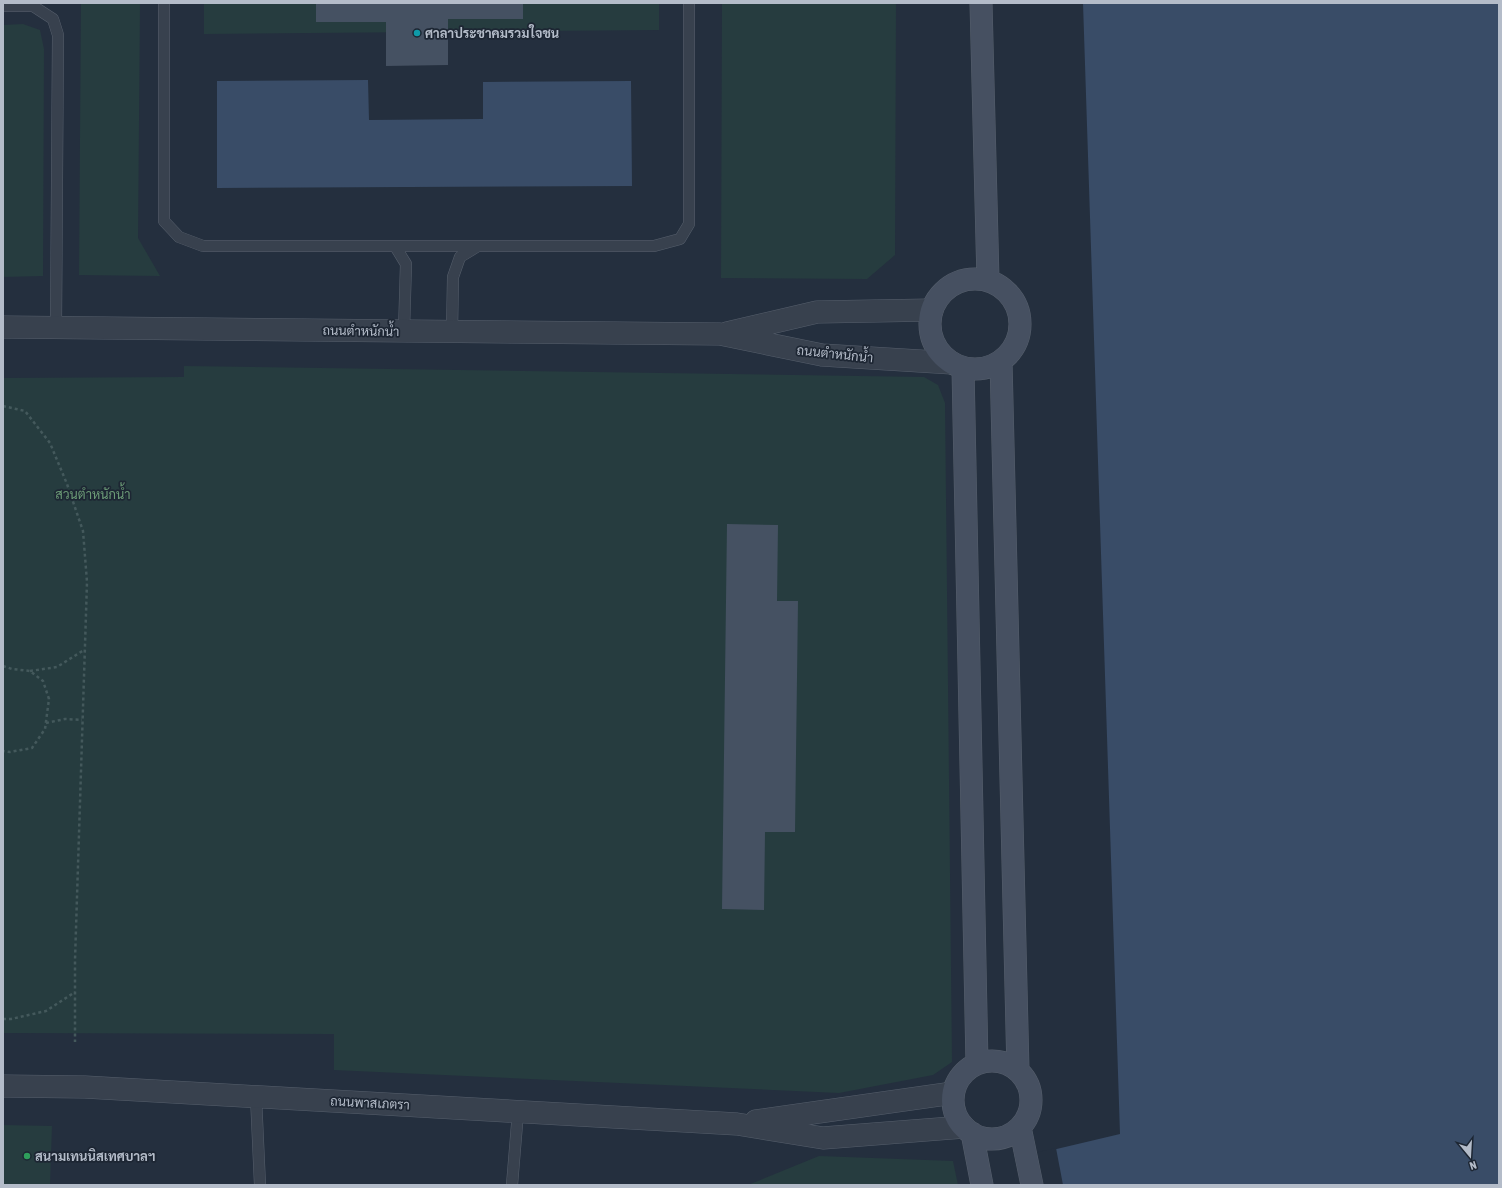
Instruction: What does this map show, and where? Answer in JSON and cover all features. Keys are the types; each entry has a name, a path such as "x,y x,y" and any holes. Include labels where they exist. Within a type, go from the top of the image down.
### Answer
{"main road":[{"path":"981,3 988,280"},
{"path":"971,279 988,280 1001,286 1012,297 1018,310 1020,324 1018,338 1011,351 1001,362 988,368 975,369 958,365 940,354 932,340 929,325 932,310 940,295 954,284 971,279"},
{"path":"1001,362 1018,1071"},
{"path":"958,365 977,1064"},
{"path":"992,1061 1006,1064 1018,1071 1026,1081 1030,1093 1030,1105 1027,1117 1020,1127 1012,1133 992,1139 981,1137 968,1130 958,1119 955,1111 953,1093 958,1081 966,1071 977,1064 992,1061"},
{"path":"1020,1127 1032,1185"},
{"path":"968,1130 980,1175"}],"street":[{"name":"ถนนตำหนักน้ำ","path":"720,334 817,312 932,310"},
{"name":"ถนนตำหนักน้ำ","path":"3,328 720,334 822,355 958,365"},
{"name":"ถนนพาสเภตรา","path":"3,1086 85,1087 737,1124"},
{"path":"737,1124 953,1093"},
{"path":"737,1124 823,1138 968,1130"}],"lane":[{"path":"164,3 164,221 179,237 203,246 654,246 680,239 690,224 689,3"},
{"path":"3,6 33,6 53,19 58,35 56,328"},
{"path":"395,246 406,264 404,331"},
{"path":"452,332 453,277 460,257 478,246"},
{"path":"256,1097 260,1185"},
{"path":"512,1185 518,1112"}],"path":[{"path":"3,406 24,411 50,443 67,484 83,530 87,582 82,720 75,1042"},
{"path":"3,666 12,669 30,671 57,667 84,650"},
{"path":"3,751 10,752 32,748 45,729 49,699 43,681 30,671"},
{"path":"46,723 65,718 82,720"},
{"path":"3,1019 12,1019 46,1011 75,992"}],"green space":[{"path":"81,3 140,3 138,238 160,276 79,275"},
{"path":"204,3 659,3 659,30 204,34"},
{"path":"722,3 896,3 895,255 867,279 721,278"},
{"path":"23,24 40,30 44,49 43,276 3,277 3,25"},
{"name":"สวนตำหนักน้ำ","path":"184,366 924,377 938,385 945,403 952,1062 933,1075 839,1093 334,1070 334,1034 3,1033 3,378 184,377"},
{"name":"สนามเทนนิสเทศบาลฯ","path":"3,1125 52,1126 50,1185 3,1185"},
{"path":"819,1156 953,1161 958,1185 748,1185"}],"water":[{"path":"1083,3 1499,3 1499,1185 1012,1185 1027,1156 1120,1134"},
{"path":"368,80 369,120 483,119 483,82 631,81 632,186 217,188 217,81"}],"pier":[{"path":"1056,1148 1063,1185 1010,1185 1025,1155"}],"building":[{"name":"ศาลาประชาคมรวมใจชน","path":"316,3 523,3 523,19 448,19 448,65 386,66 386,22 316,22"},
{"path":"727,524 778,525 777,601 798,601 795,832 765,832 764,910 722,909"}],"place":[{"name":"ศาลาประชาคมรวมใจชน","path":"417,33"},
{"name":"สนามเทนนิสเทศบาลฯ","path":"27,1156"}]}
